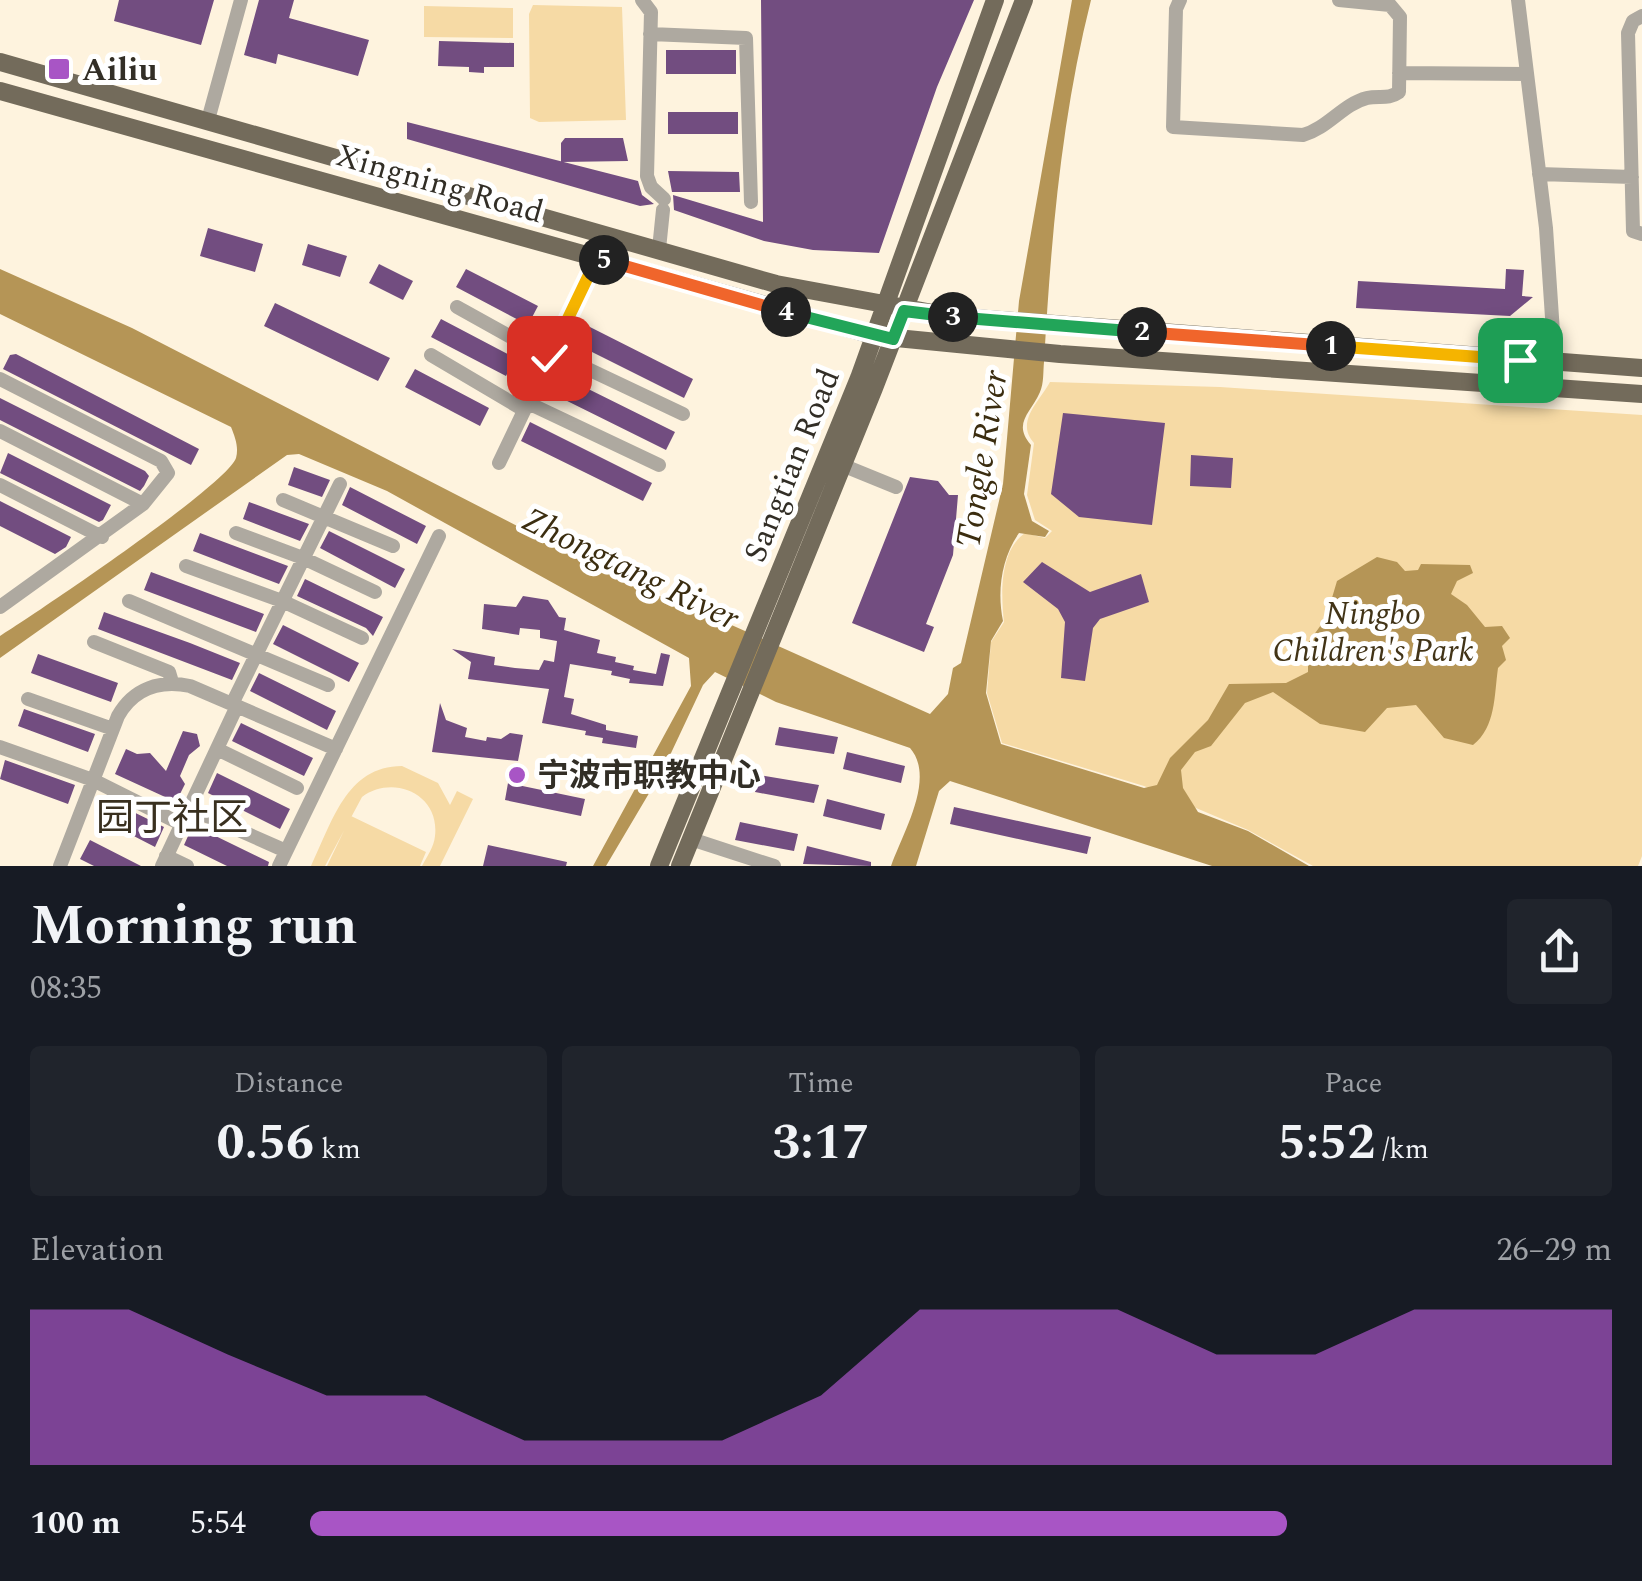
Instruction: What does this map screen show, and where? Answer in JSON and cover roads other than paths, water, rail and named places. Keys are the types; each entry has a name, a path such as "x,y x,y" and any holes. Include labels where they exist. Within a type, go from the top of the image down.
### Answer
{"main road":[{"path":"895,309 995,0"},
{"path":"895,309 1024,0"},
{"name":"Xingning Road","path":"0,62 776,284 895,309 1008,322 1555,362"},
{"name":"Xingning Road","path":"0,91 884,337 1060,354 1642,394"},
{"name":"Sangtian Road","path":"680,866 727,727 895,309"},
{"name":"Sangtian Road","path":"779,595 842,465 884,337"},
{"path":"1555,362 1642,368"},
{"name":"Sangtian Road","path":"659,866 727,727"}],"street":[{"path":"208,120 241,0"},
{"path":"642,0 650,12 647,176 663,205 658,249"},
{"path":"1180,0 1173,127 1303,135 1321,130 1366,98 1392,97 1398,92 1400,17 1390,5 1339,0"},
{"path":"1518,0 1539,174 1555,362"},
{"path":"1642,16 1633,21 1628,33 1633,231 1642,234"},
{"path":"650,34 746,38 751,202"},
{"path":"1399,73 1527,74"},
{"path":"1539,174 1632,176"},
{"path":"499,463 597,258"},
{"path":"457,306 550,355 683,414"},
{"path":"431,355 526,406 659,465"},
{"path":"0,379 167,466 166,481 143,504 0,608"},
{"path":"0,431 143,504"},
{"path":"842,465 896,487"},
{"path":"187,866 164,861 257,652 340,484"},
{"path":"0,485 102,537"},
{"path":"284,500 393,546"},
{"path":"236,533 304,558 375,592"},
{"path":"279,866 439,536"},
{"path":"186,566 282,601 362,638"},
{"path":"129,601 328,684"},
{"path":"94,642 158,665 169,672 172,682"},
{"path":"60,866 126,701 148,687 172,682 336,750"},
{"path":"28,700 113,730"},
{"path":"0,749 93,780 181,824"},
{"path":"217,749 297,788"},
{"path":"189,808 286,851"},
{"path":"691,839 774,866"}],"place":[{"name":"Ailiu","path":"59,69"},
{"name":"宁波市职教中心","path":"517,775"}],"district":[{"name":"园丁社区","path":"172,817"}],"water label":[{"name":"Tongle River","path":"981,459"},
{"name":"Zhongtang River","path":"631,568"}],"park label":[{"name":"Ningbo Children's Park","path":"1373,632"}]}
